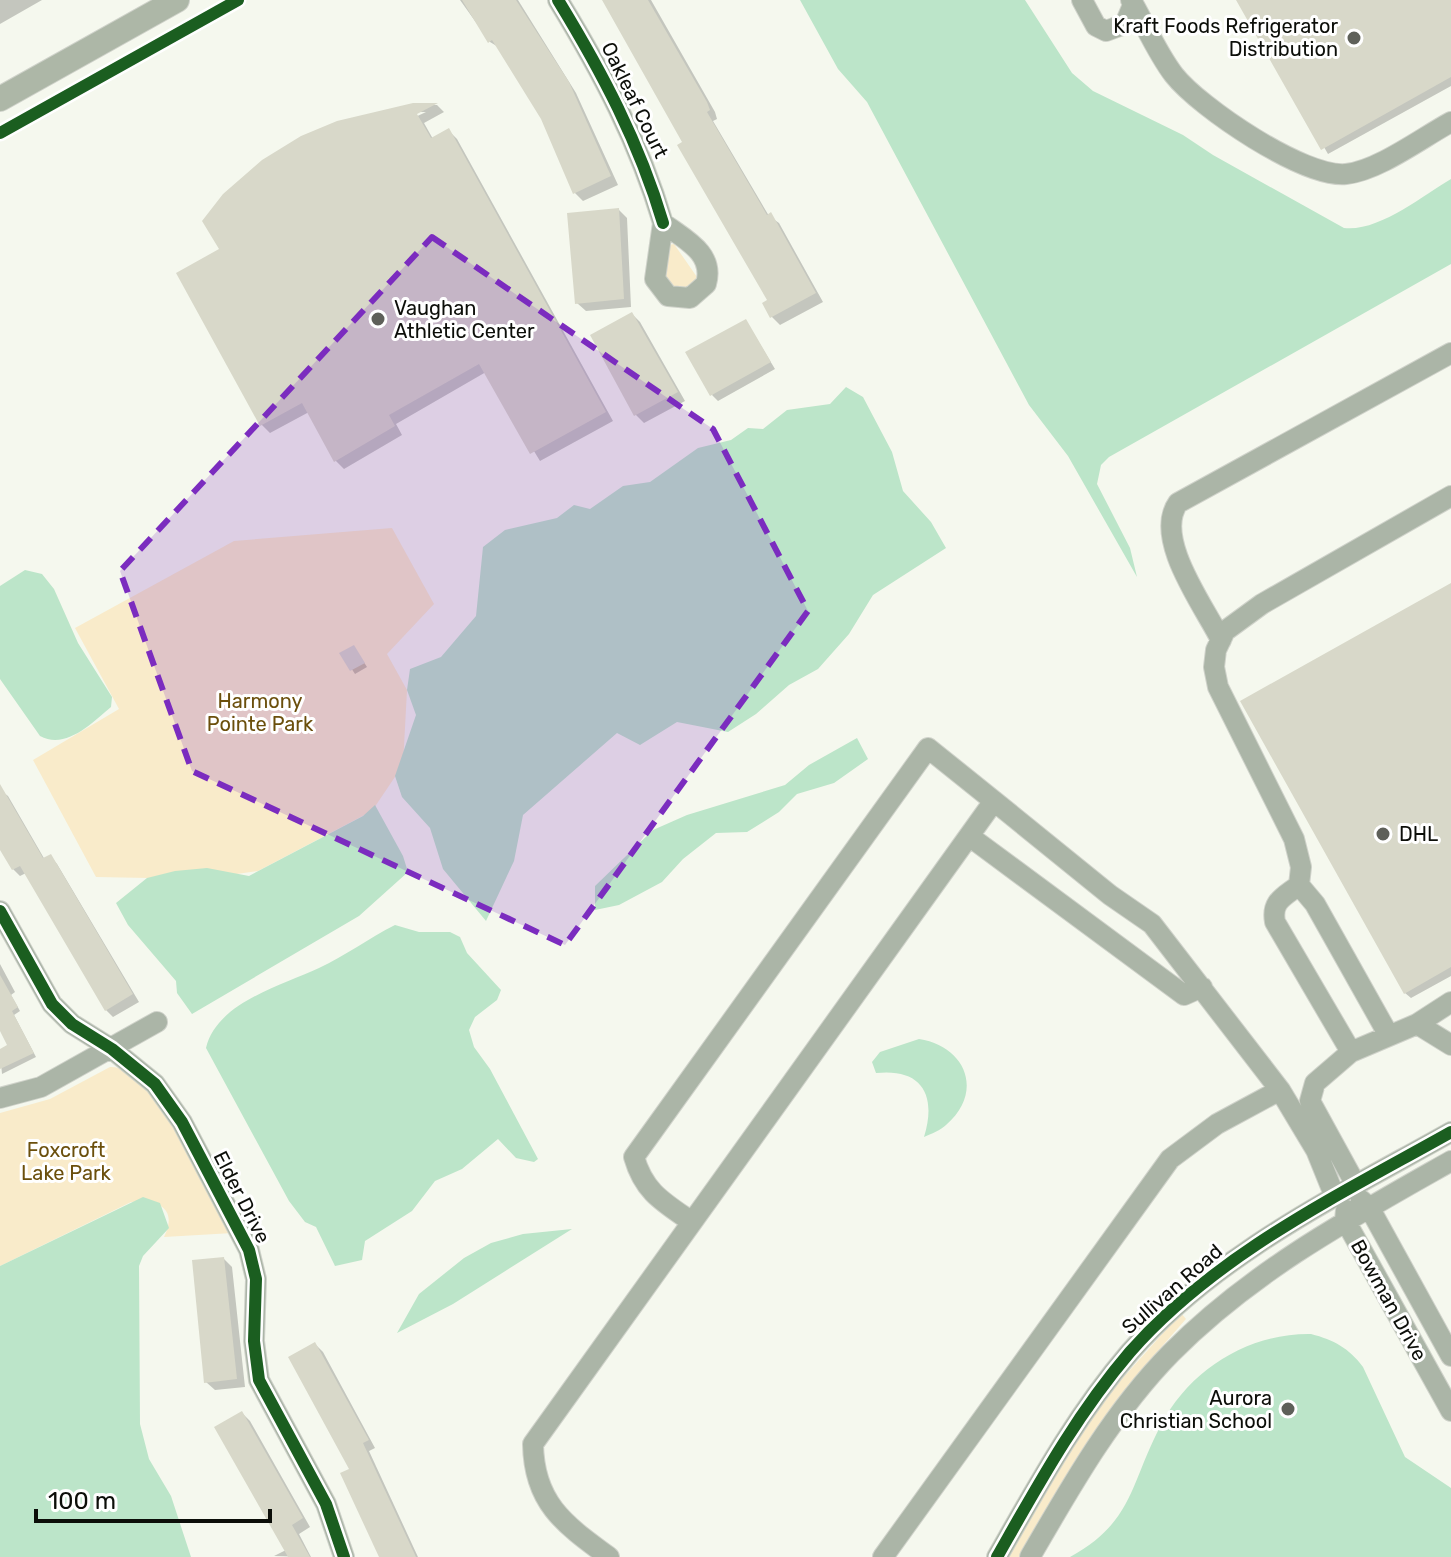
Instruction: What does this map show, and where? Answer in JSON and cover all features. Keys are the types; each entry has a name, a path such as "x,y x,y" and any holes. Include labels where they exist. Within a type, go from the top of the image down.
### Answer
{"main road":[{"path":"0,99 177,0"}],"street":[{"name":"Oakleaf Court","path":"558,0 616,98 649,176 663,223"},
{"path":"1082,0 1096,26 1106,31 1125,24 1132,2"},
{"path":"1132,2 1173,73 1195,98 1225,120 1324,173 1348,174 1366,168 1451,122"},
{"path":"1221,640 1175,552 1169,530 1171,513 1178,503 1451,353"},
{"path":"1351,1052 1275,922 1273,909 1277,902 1299,885 1301,867 1287,822 1218,687 1214,667 1225,631 1262,604 1451,496"},
{"path":"692,1222 660,1199 641,1180 634,1157 928,748 1110,895 1152,924 1280,1090 1301,1106 1316,1150 1347,1191"},
{"path":"609,1557 559,1517 541,1493 533,1472 533,1444 994,801"},
{"path":"969,836 1184,995 1202,987"},
{"path":"1299,885 1315,904 1388,1034"},
{"name":"Elder Drive","path":"0,911 52,1004 72,1024 112,1049 155,1084 182,1122 249,1250 256,1279 254,1341 259,1380 326,1504 344,1557"},
{"path":"1301,1106 1315,1083 1351,1052 1417,1024 1451,1002"},
{"path":"0,1098 41,1087 157,1022"},
{"path":"1417,1024 1451,1045"},
{"path":"883,1557 1170,1159 1217,1124 1280,1090"},
{"name":"Sullivan Road","path":"997,1557 1065,1437 1131,1351 1206,1281 1259,1242 1451,1132"},
{"path":"1030,1557 1080,1470 1136,1393 1170,1354 1212,1314 1267,1272 1345,1220 1451,1161"},
{"name":"Bowman Drive","path":"1347,1191 1369,1207 1451,1356"},
{"name":"Bowman Drive","path":"1347,1191 1345,1220 1451,1411"}],"highlighted area":[{"path":"432,237 713,429 808,611 565,945 192,771 120,571"}],"green space":[{"path":"674,244 697,277 693,286 674,292 663,276 669,245"},
{"name":"Harmony Pointe Park","path":"392,528 434,604 387,654 407,690 403,765 372,811 258,871 201,879 96,877 33,760 119,709 75,628 234,541"},
{"name":"Foxcroft Lake Park","path":"110,1067 127,1072 145,1087 163,1109 197,1164 233,1233 164,1237 168,1227 167,1212 149,1202 131,1202 0,1266 0,1113 50,1099"},
{"path":"1181,1313 1186,1319 1143,1368 1076,1459 1022,1557 1007,1557 1070,1447 1105,1398"}],"shaded area":[{"path":"800,0 1025,0 1072,73 1093,91 1183,135 1344,228 1357,228 1386,219 1451,179 1451,264 1109,457 1101,465 1097,484 1130,548 1137,577 1068,456 1029,405 867,102 838,69"},
{"path":"846,387 863,397 892,452 903,491 931,522 946,548 873,595 849,634 818,669 789,685 756,714 728,732 677,722 640,745 617,733 523,815 514,861 486,921 443,869 430,828 402,797 395,776 416,715 407,690 410,669 441,657 476,616 483,547 505,530 557,518 574,505 590,509 623,486 650,482 698,448 731,440 748,428 763,429 787,410 830,404"},
{"path":"25,570 42,574 54,589 78,643 112,697 111,707 96,720 78,733 59,740 40,736 0,679 0,586"},
{"path":"857,738 868,759 834,783 797,794 779,812 747,832 716,833 683,859 662,882 619,905 595,910 595,886 653,830 687,815 785,785 809,765"},
{"path":"375,805 403,856 408,872 359,916 192,1014 177,993 176,981 128,925 116,903 147,878 175,871 207,868 249,876 363,816"},
{"path":"395,925 419,932 450,932 460,937 467,953 501,990 497,1000 475,1017 469,1030 474,1047 490,1069 538,1159 534,1162 516,1158 498,1139 462,1169 435,1181 412,1211 365,1241 362,1260 335,1266 316,1227 305,1222 289,1201 206,1048 212,1032 237,1007 269,989 329,963"},
{"path":"919,1039 935,1043 958,1060 967,1085 958,1112 944,1127 924,1137 928,1109 922,1087 905,1075 876,1073 872,1062 880,1052"},
{"path":"143,1197 160,1203 169,1228 143,1256 139,1266 140,1424 149,1459 171,1496 191,1557 0,1557 0,1266"},
{"path":"572,1229 453,1304 397,1333 419,1294 464,1258 491,1243 523,1234"},
{"name":"Aurora Christian School","path":"1311,1334 1340,1346 1358,1360 1405,1457 1451,1488 1451,1557 1070,1557 1091,1544 1119,1515 1161,1425 1173,1405 1205,1371 1224,1358 1265,1340"}],"building":[{"path":"462,0 516,0 569,82 611,176 573,194 541,119 492,40 488,43"},
{"path":"602,0 648,0 707,102 710,110 707,112 767,215 771,212 816,293 770,318 762,303 767,300 677,145 682,142"},
{"name":"Kraft Foods Refrigerator Distribution","path":"1236,0 1451,0 1451,77 1321,150"},
{"name":"Vaughan Athletic Center","path":"413,103 438,103 417,114 431,138 449,128 606,412 530,454 479,364 389,415 395,426 334,462 302,403 260,426 176,273 219,249 202,221 223,194 262,160 301,136 337,121"},
{"path":"619,208 624,299 575,304 567,213"},
{"path":"632,312 678,392 634,416 590,335"},
{"path":"746,319 771,362 710,396 685,352"},
{"name":"DHL","path":"1451,583 1451,967 1404,994 1240,701"},
{"path":"354,645 365,663 350,671 339,653"},
{"path":"0,784 43,858 51,854 133,994 105,1011 20,866 12,870 0,850"},
{"path":"0,975 18,1007 12,1011 34,1053 0,1069 0,1049 7,1045 0,1031"},
{"path":"224,1257 237,1379 204,1383 192,1260"},
{"path":"315,1342 369,1440 363,1443 416,1557 379,1557 340,1473 349,1469 288,1357"},
{"path":"242,1411 303,1518 292,1525 310,1557 288,1557 214,1427"}],"cycle path":[{"path":"0,133 238,0"},
{"path":"558,0 618,108 643,164 663,223"},
{"path":"0,911 52,1004 72,1024 112,1049 155,1084 182,1122 249,1250 256,1279 254,1341 259,1380 326,1504 344,1557"},
{"path":"997,1557 1092,1400 1130,1352 1164,1317 1201,1285 1281,1229 1451,1132"}],"place":[{"name":"Kraft Foods Refrigerator Distribution","path":"1354,38"},
{"name":"Vaughan Athletic Center","path":"378,319"},
{"name":"DHL","path":"1383,834"},
{"name":"Aurora Christian School","path":"1288,1409"}]}
